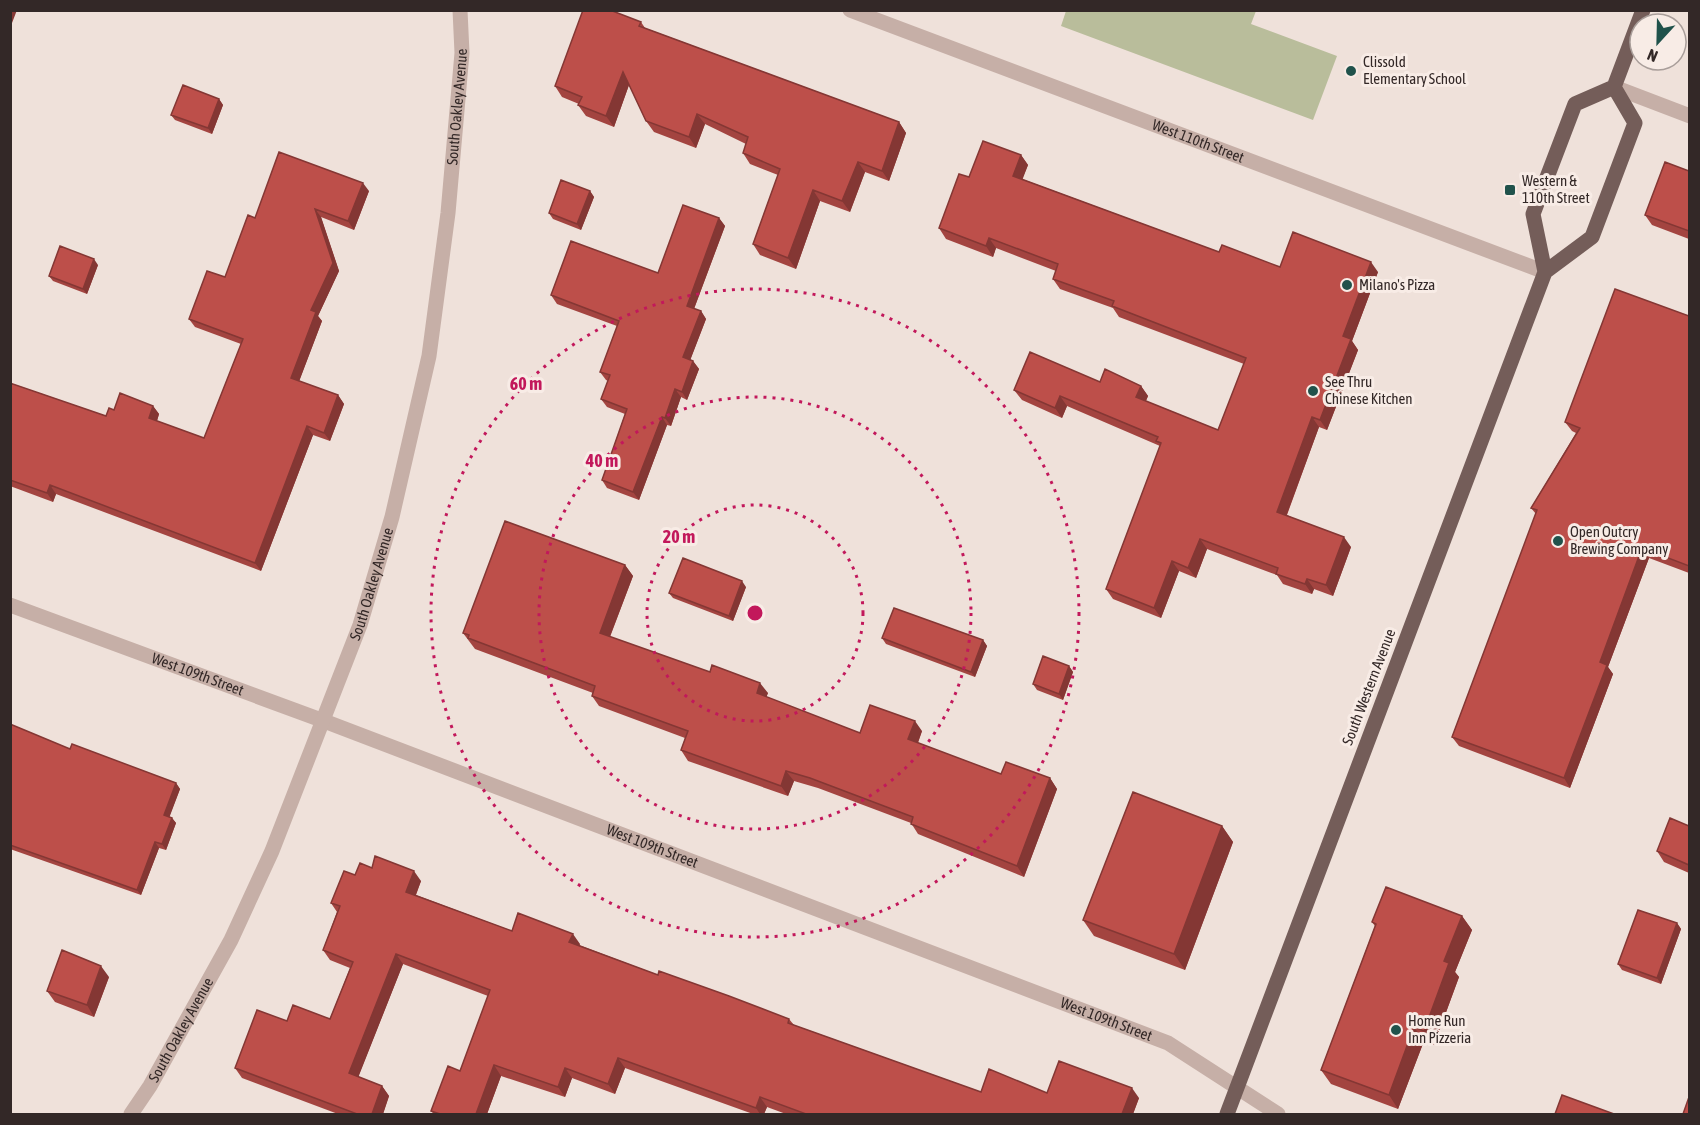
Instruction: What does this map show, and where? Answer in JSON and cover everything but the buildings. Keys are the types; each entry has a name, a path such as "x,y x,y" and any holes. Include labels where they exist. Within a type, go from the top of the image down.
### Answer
{"main road":[{"path":"1614,87 1635,123 1592,237 1545,272 1533,214 1575,104 1614,87 1643,10"},
{"name":"South Western Avenue","path":"1227,1114 1545,272"}],"street":[{"name":"South Oakley Avenue","path":"131,1114 231,940 272,851 360,625 392,517 429,356 448,213 462,53 460,10"},
{"name":"West 110th Street","path":"850,10 1545,272"},
{"path":"1614,87 1689,116"},
{"name":"West 109th Street","path":"10,605 324,721 1168,1042 1278,1114"}],"green space":[{"path":"1066,11 1256,11 1251,24 1337,56 1313,120 1061,26"}],"place":[{"name":"Clissold Elementary School","path":"1351,71"},
{"name":"Western & 110th Street","path":"1510,190"},
{"name":"Milano's Pizza","path":"1347,285"},
{"name":"See Thru Chinese Kitchen","path":"1313,391"},
{"name":"Open Outcry Brewing Company","path":"1558,541"},
{"name":"Home Run Inn Pizzeria","path":"1396,1030"}]}
